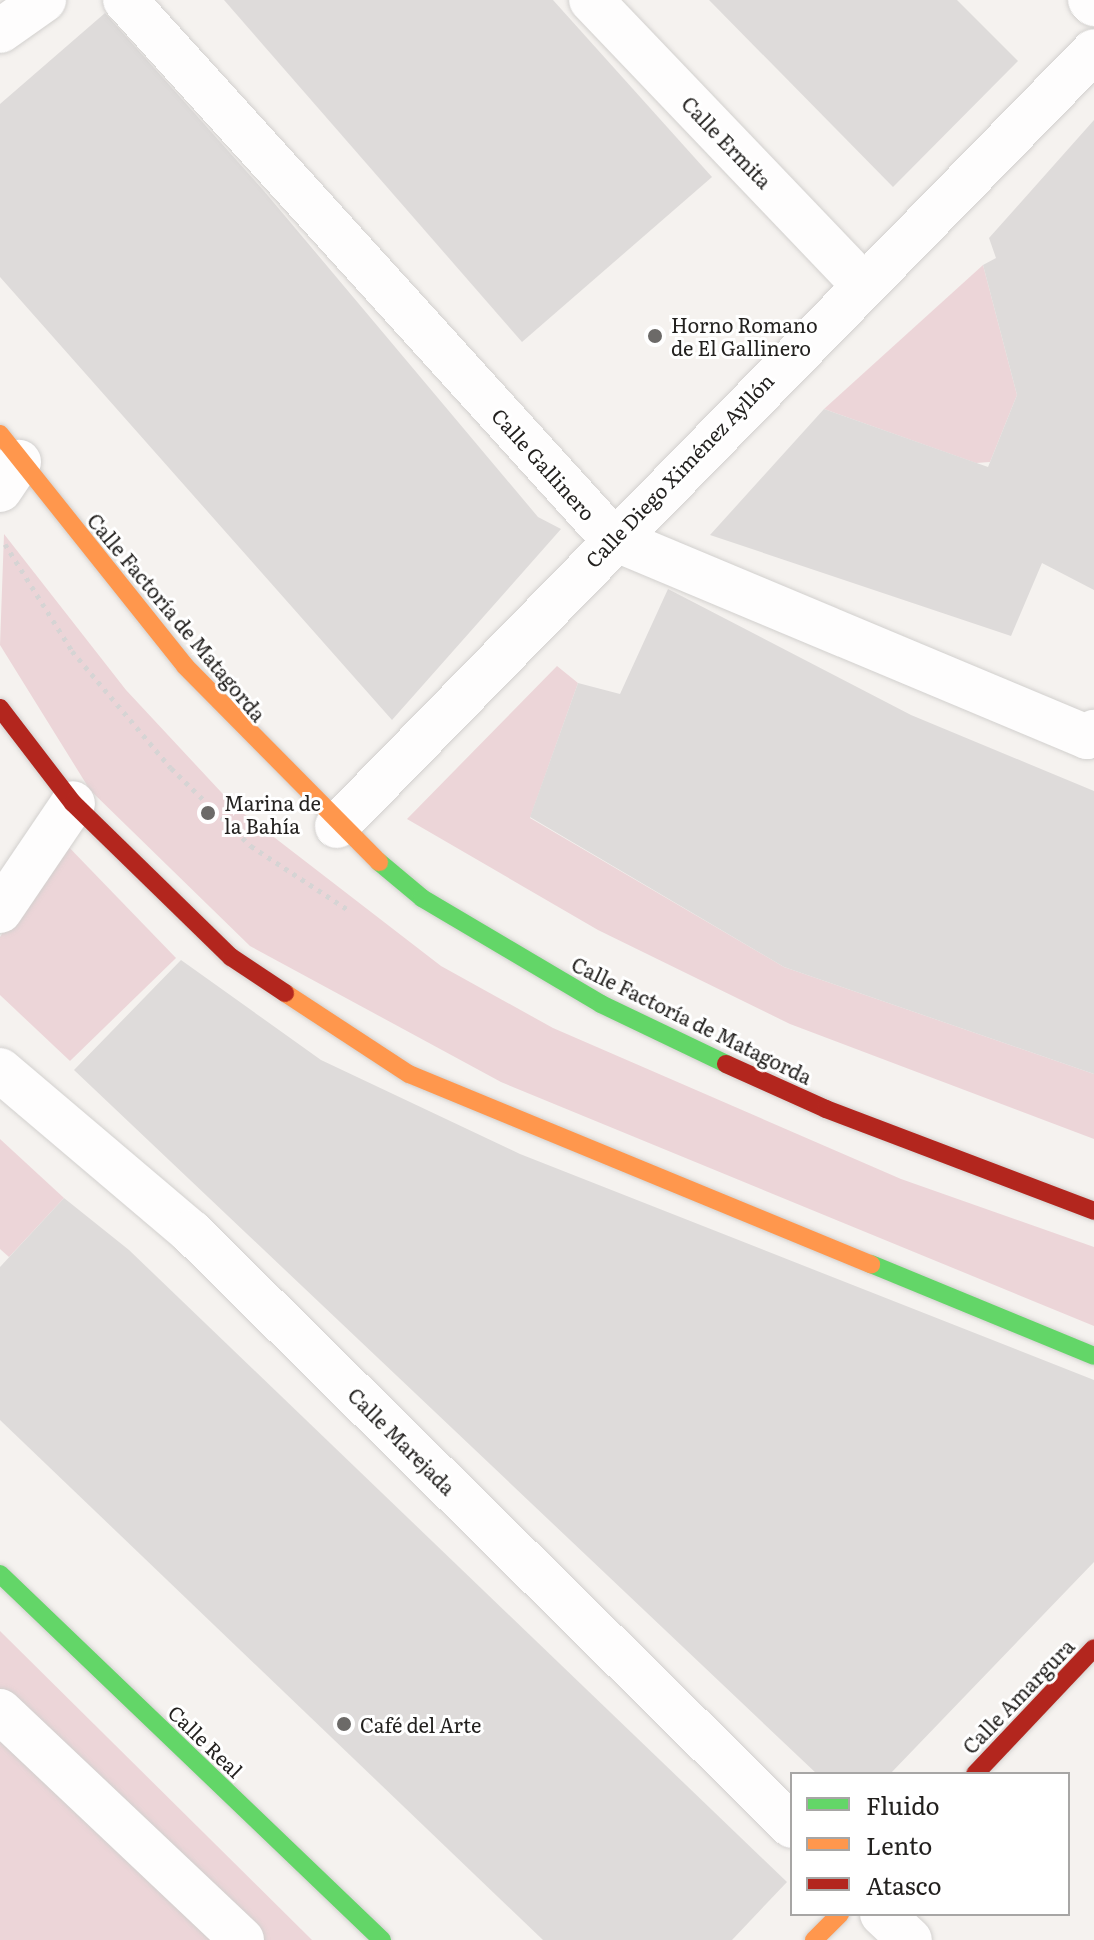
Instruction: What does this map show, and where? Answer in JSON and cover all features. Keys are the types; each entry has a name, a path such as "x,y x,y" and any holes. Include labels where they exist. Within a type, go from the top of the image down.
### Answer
{"street":[{"path":"0,31 44,0"},
{"name":"Calle Gallinero","path":"125,0 612,538 1092,740"},
{"name":"Calle Ermita","path":"591,0 862,284"},
{"name":"Calle Diego Ximénez Ayllón","path":"337,826 612,538 1094,51"},
{"name":"Calle Factoría de Matagorda","path":"6,462 185,666 337,826 422,898 601,1004 826,1109 1094,1211"},
{"path":"0,708 73,803 231,957 409,1074 1094,1356"},
{"path":"0,911 73,803"},
{"name":"Calle Marejada","path":"0,1070 191,1232 790,1824"},
{"name":"Calle Real","path":"0,1574 382,1940"},
{"name":"Calle Amargura","path":"977,1772 1094,1648"},
{"path":"0,1711 242,1940"},
{"path":"814,1940 838,1916"},
{"path":"884,1916 910,1940"}],"path":[{"path":"0,536 72,651 171,768 251,846 351,911"}],"shaded area":[{"path":"983,265 1017,395 990,462 976,463 824,409"},
{"path":"4,534 126,690 235,807 441,966 553,1028 901,1179 1094,1247 1094,1326 501,1082 250,946 90,790 0,645"},
{"path":"557,666 578,683 530,818 784,967 1094,1074 1094,1139 790,1024 598,930 407,819"},
{"path":"61,839 176,958 70,1061 0,995 0,937"},
{"path":"0,1139 64,1198 9,1257 0,1249"},
{"path":"0,1631 312,1940 0,1940"}],"building":[{"path":"224,0 553,0 712,177 522,342"},
{"path":"709,0 957,0 1018,61 893,187"},
{"path":"105,13 264,191 538,517 561,529 392,720 0,277 0,104"},
{"path":"1094,120 1094,590 1042,563 1011,636 710,535 824,409 988,467 1017,395 983,265 996,258 989,238"},
{"path":"668,589 911,715 1094,791 1094,1074 784,967 530,817 578,683 620,694"},
{"path":"181,960 321,1060 520,1154 1094,1380 1094,1562 892,1772 815,1772 74,1070"},
{"path":"64,1198 129,1250 787,1882 732,1940 543,1940 0,1420 0,1267"}],"traffic: fast":[{"path":"379,862 422,898 601,1004 726,1064"},
{"path":"871,1264 1094,1356"},
{"path":"0,1574 382,1940"}],"traffic: slow":[{"path":"0,434 185,666 379,862"},
{"path":"285,993 409,1074 871,1264"},
{"path":"814,1940 838,1916"}],"traffic: jam":[{"path":"0,708 73,803 231,957 285,993"},
{"path":"726,1064 826,1109 1094,1211"},
{"path":"977,1772 1094,1648"}],"place":[{"name":"Horno Romano de El Gallinero","path":"655,336"},
{"name":"Marina de la Bahía","path":"208,813"},
{"name":"Café del Arte","path":"344,1724"}]}
